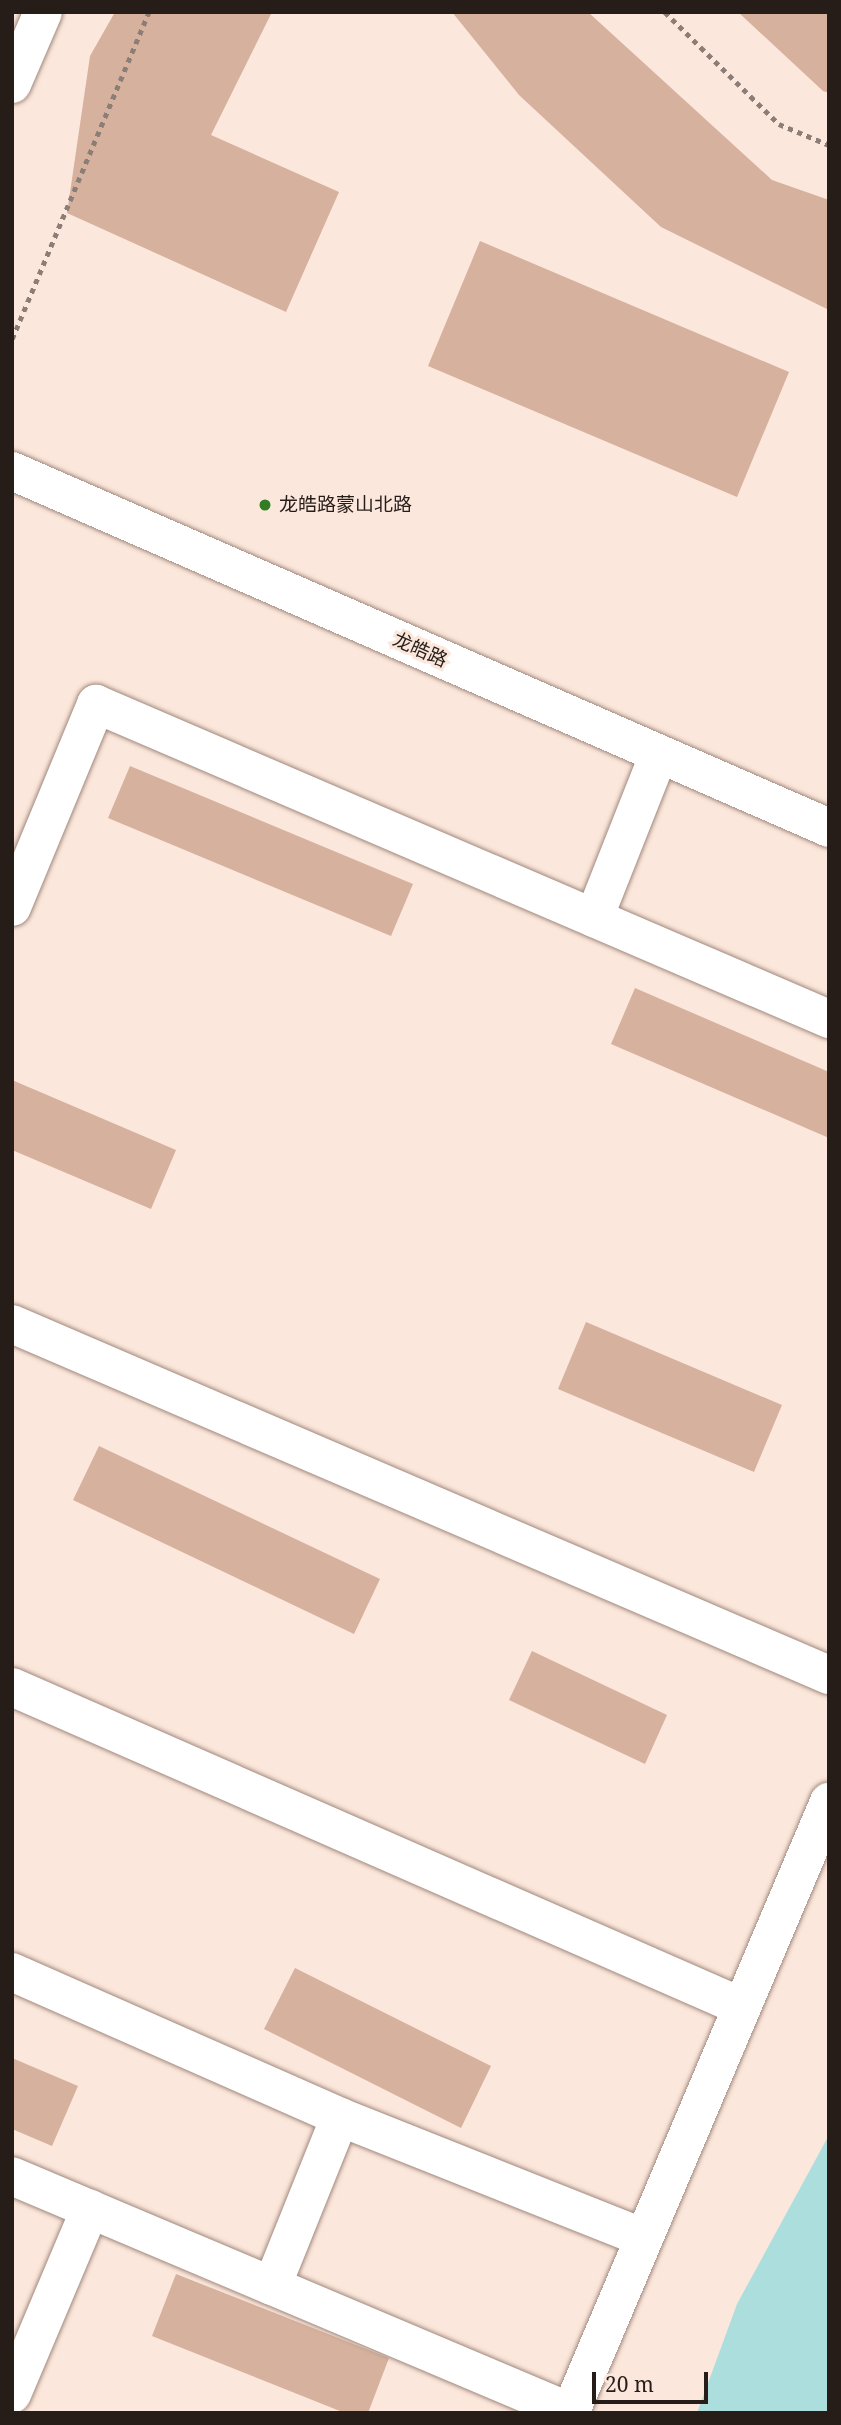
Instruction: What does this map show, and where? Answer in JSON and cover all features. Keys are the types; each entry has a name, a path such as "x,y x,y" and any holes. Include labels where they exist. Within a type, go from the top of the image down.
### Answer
{"street":[{"path":"12,83 43,12"},
{"name":"龙皓路","path":"12,471 829,828"},
{"path":"12,907 96,704 829,1019"},
{"path":"594,918 659,754"},
{"path":"12,1324 829,1675"},
{"path":"12,1687 742,2007"},
{"path":"12,2176 570,2412 829,1802"},
{"path":"12,1972 340,2117 644,2238"},
{"path":"272,2286 340,2117"},
{"path":"12,2394 90,2209"}],"path":[{"path":"12,339 149,12"},
{"path":"665,12 779,124 829,145"}],"water":[{"path":"829,2135 829,2413 697,2413 737,2304"}],"building":[{"path":"115,12 272,12 211,135 339,192 286,312 67,213 90,56"},
{"path":"452,12 588,12 772,180 829,200 829,310 661,227 519,95"},
{"path":"738,12 829,12 829,93 823,91"},
{"path":"480,241 789,372 737,497 428,366"},
{"path":"130,766 413,884 391,936 108,818"},
{"path":"635,988 829,1072 829,1138 611,1044"},
{"path":"12,1080 176,1150 151,1209 12,1150"},
{"path":"586,1322 782,1405 754,1472 558,1389"},
{"path":"99,1446 380,1579 354,1634 73,1500"},
{"path":"532,1651 667,1715 645,1764 509,1700"},
{"path":"295,1968 491,2066 461,2128 264,2029"},
{"path":"12,2058 78,2086 52,2146 12,2129"},
{"path":"176,2274 389,2358 368,2413 345,2413 152,2336"}],"place":[{"name":"龙皓路蒙山北路","path":"265,505"}]}
